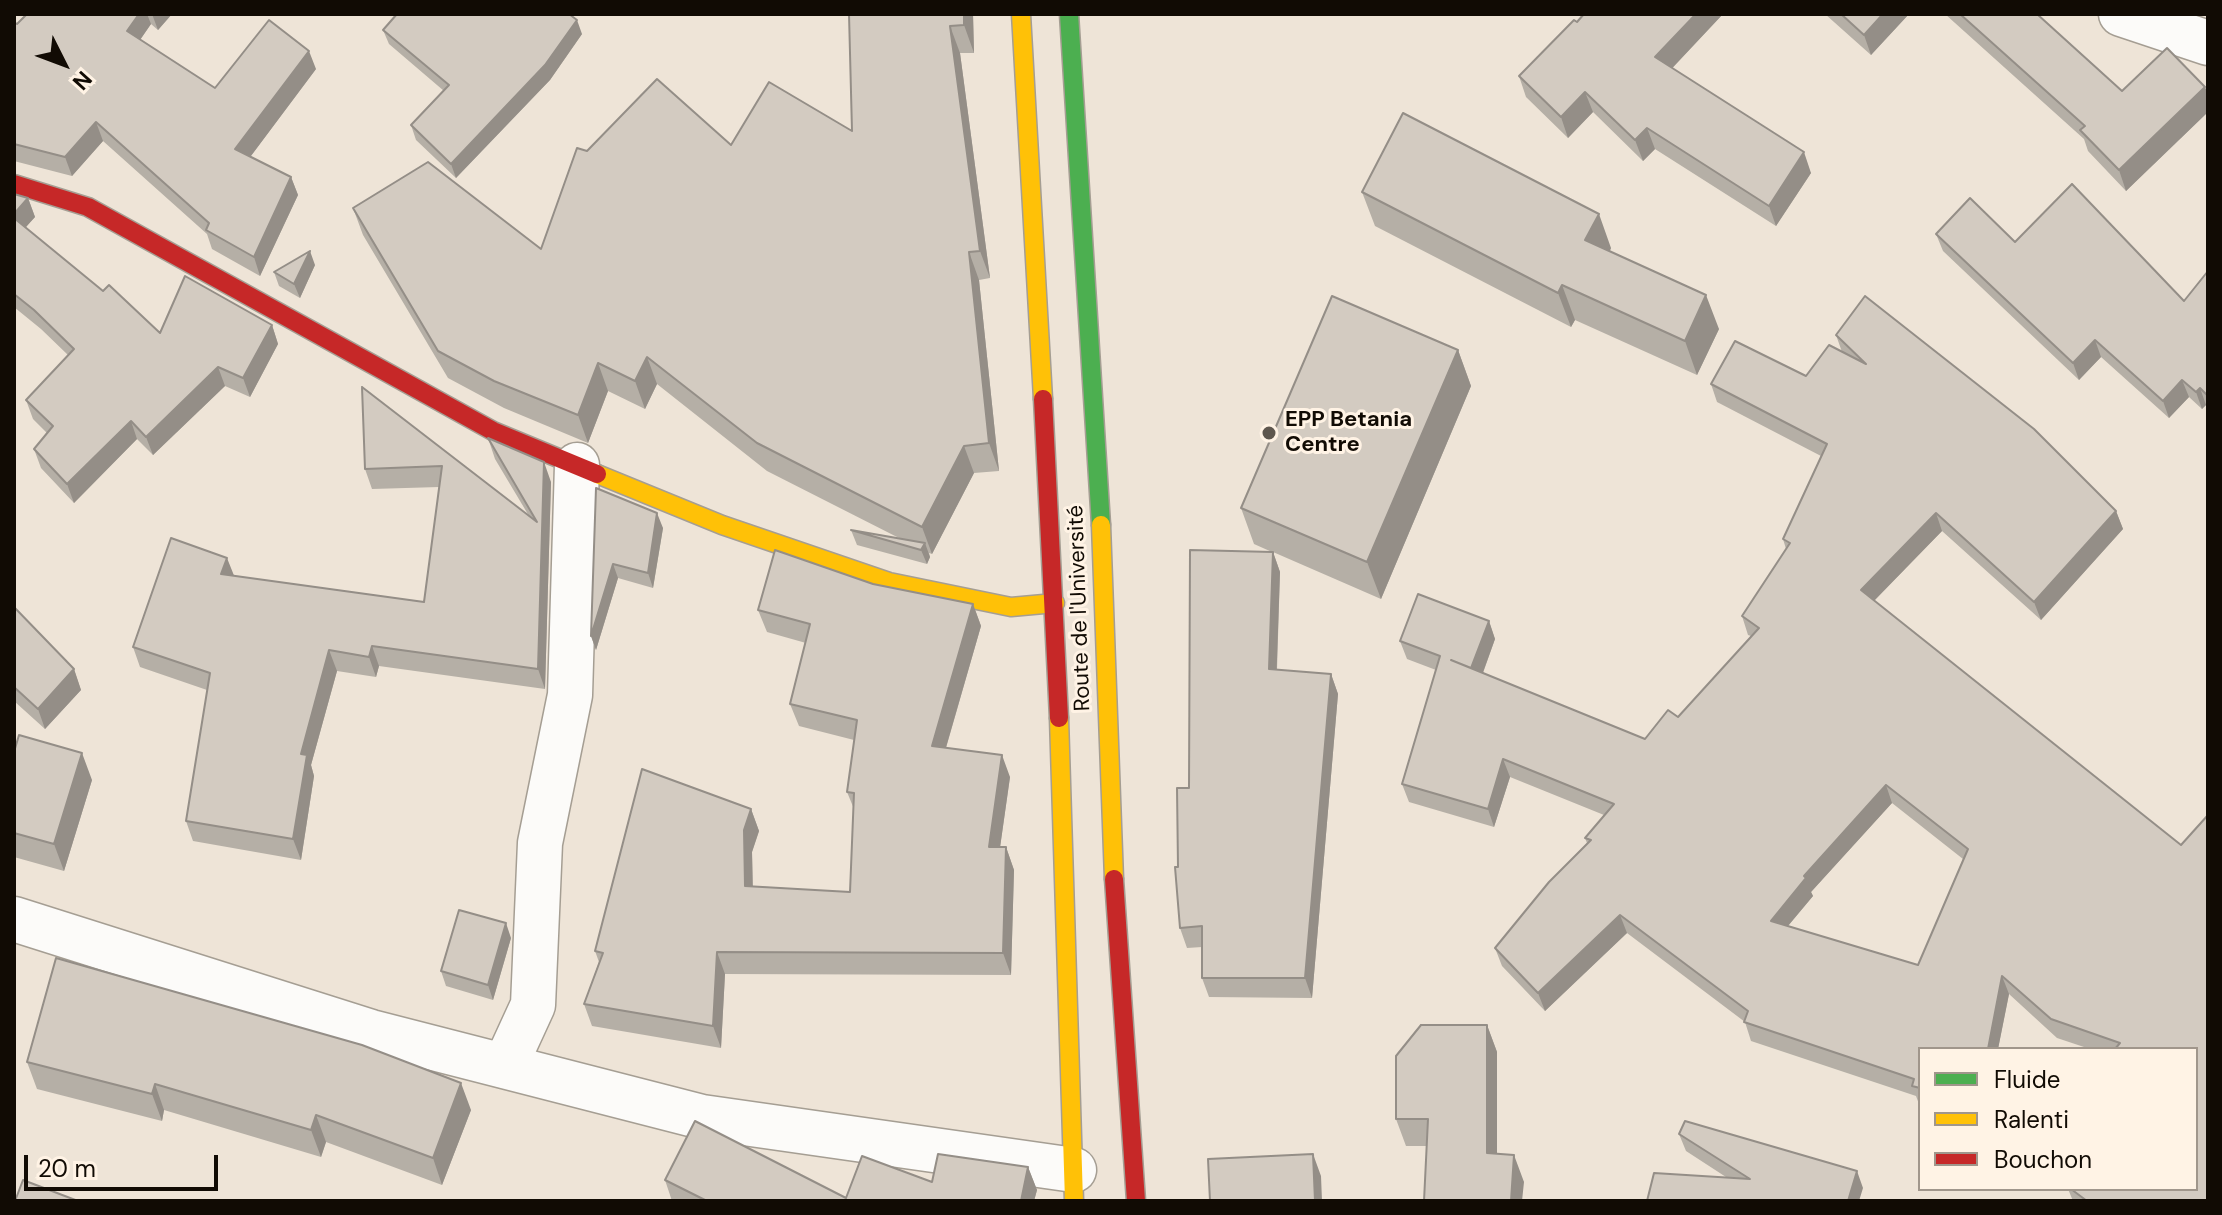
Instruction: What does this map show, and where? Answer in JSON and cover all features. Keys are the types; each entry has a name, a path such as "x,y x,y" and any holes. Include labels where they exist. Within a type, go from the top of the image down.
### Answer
{"main road":[{"name":"Route de l'Université","path":"1021,14 1055,603 1074,1186"},
{"name":"Route de l'Université","path":"1069,14 1106,603 1113,858 1136,1201"},
{"path":"14,184 88,207 316,336 493,431 722,525 889,582 1011,607 1055,603"}],"street":[{"path":"2121,14 2208,43"},
{"path":"505,1066 533,1005 540,843 570,695 577,465"},
{"path":"14,919 371,1032 702,1117 1074,1186"}],"building":[{"path":"27,14 139,14 127,31 215,88 269,20 309,51 235,149 291,177 254,257 206,230 209,223 96,122 65,157 14,144 14,22 17,24"},
{"path":"397,14 569,14 577,20 545,65 451,164 411,125 449,85 383,30"},
{"path":"849,14 964,14 964,25 950,26 980,251 969,252 989,443 964,446 922,527 757,443 647,357 635,381 598,363 578,415 494,381 438,351 353,208 428,162 541,249 577,148 587,151 657,79 731,145 769,82 852,131"},
{"path":"1584,14 1696,14 1655,57 1804,152 1769,206 1647,128 1635,140 1585,92 1561,117 1519,76 1574,20 1577,22"},
{"path":"1841,14 1883,14 1864,35"},
{"path":"1960,14 2037,14 2122,91 2167,48 2205,87 2119,170 2080,130 2085,126"},
{"path":"1403,113 1599,214 1585,240 1706,295 1685,341 1562,285 1558,293 1362,192"},
{"path":"2072,184 2184,301 2208,271 2208,396 2200,388 2196,392 2182,380 2163,401 2095,340 2073,363 1936,234 1970,198 2015,242"},
{"path":"14,194 28,198 14,214"},
{"path":"14,218 103,291 109,285 160,333 185,276 272,325 243,378 218,367 146,437 131,421 67,484 34,449 53,426 26,400 74,349 14,294"},
{"path":"310,251 294,284 274,272"},
{"path":"1332,296 1458,350 1367,562 1241,508"},
{"path":"1865,296 2034,429 2116,511 2034,602 1936,513 1861,590 2181,845 2208,815 2208,1201 2087,1201 2074,1191 2198,1191 2198,1047 2117,1047 2120,1043 2051,1019 2002,976 1988,1047 1918,1047 1918,1088 1912,1086 1914,1079 1744,1022 1748,1011 1620,915 1538,993 1495,948 1549,882 1591,840 1585,838 1614,804 1503,759 1488,809 1402,784 1440,656 1400,641 1418,594 1489,621 1471,668 1451,660 1645,739 1668,710 1678,717 1759,628 1742,616 1790,543 1783,539 1827,444 1711,384 1735,341 1806,376 1829,345 1866,364 1836,335","holes":["1886,785 1968,849 1918,965 1771,921 1806,878 1804,876"]},
{"path":"362,387 537,522 488,438 544,462 538,669 372,646 369,657 329,650 301,754 307,755 293,839 186,821 210,673 133,647 171,538 227,558 221,574 424,602 442,466 365,469"},
{"path":"596,488 657,513 648,573 613,564 591,636"},
{"path":"851,530 925,543 921,550"},
{"path":"775,550 873,584 973,604 932,746 1002,755 989,847 1006,847 1003,953 717,952 713,1026 584,1004 603,953 595,951 642,769 751,809 744,830 745,886 850,892 854,793 847,792 857,720 790,704 810,624 758,610"},
{"path":"1190,550 1273,552 1269,669 1331,674 1305,978 1202,978 1202,926 1180,928 1175,867 1178,867 1177,788 1189,788"},
{"path":"14,607 74,669 38,709 14,687"},
{"path":"19,735 82,753 54,844 14,833 14,752"},
{"path":"459,910 506,923 488,985 441,971"},
{"path":"56,958 362,1045 461,1083 433,1158 316,1115 311,1130 155,1084 152,1094 27,1062"},
{"path":"1421,1025 1487,1025 1487,1153 1514,1155 1511,1201 1424,1201 1428,1119 1396,1119 1396,1056"},
{"path":"695,1121 846,1198 862,1156 932,1182 938,1154 1028,1167 1021,1201 707,1201 665,1180"},
{"path":"1685,1121 1857,1171 1848,1201 1647,1201 1654,1173 1750,1179 1679,1134"},
{"path":"1313,1154 1315,1201 1210,1201 1208,1159"},
{"path":"23,1180 78,1201 15,1201"}],"traffic: fast":[{"path":"1069,14 1101,525"}],"traffic: slow":[{"path":"1021,14 1043,399"},
{"path":"597,474 722,525 889,582 1011,607 1055,603"},
{"path":"1101,525 1114,879"},
{"path":"1059,718 1074,1201"}],"traffic: jam":[{"path":"14,184 88,207 493,431 597,474"},
{"path":"1043,399 1059,718"},
{"path":"1114,879 1136,1201"}],"place":[{"name":"EPP Betania Centre","path":"1269,433"}]}
